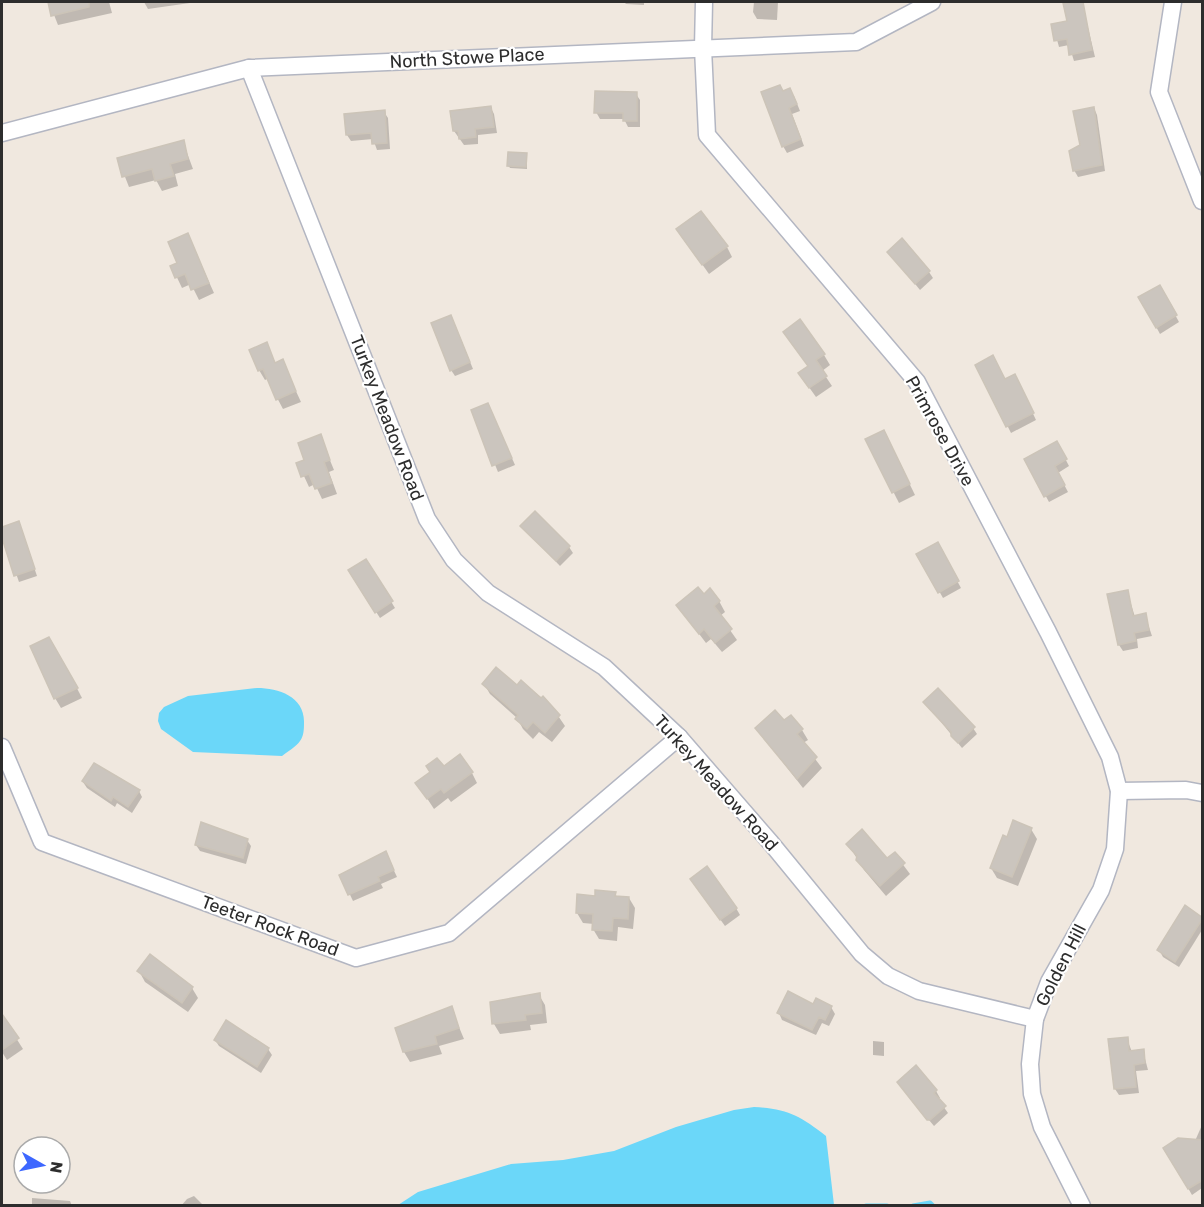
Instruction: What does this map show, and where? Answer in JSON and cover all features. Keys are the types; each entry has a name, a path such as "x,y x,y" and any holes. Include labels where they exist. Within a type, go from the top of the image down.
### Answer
{"street":[{"name":"Primrose Drive","path":"704,2 702,48 707,135 917,382 1100,736 1110,757 1119,791"},
{"name":"North Stowe Place","path":"2,133 249,68 856,42 932,2"},
{"path":"1173,2 1159,92 1203,201"},
{"name":"Turkey Meadow Road","path":"249,68 427,519 454,560 488,593 604,667 679,737 771,843 862,954 888,976 919,991 1035,1019"},
{"name":"Teeter Rock Road","path":"2,747 42,842 356,958 449,933 679,737"},
{"path":"1119,791 1186,790 1203,793"},
{"name":"Golden Hill","path":"1082,1206 1042,1127 1032,1094 1030,1064 1035,1019 1049,982 1101,890 1115,849 1119,791"}],"water":[{"path":"257,688 282,692 295,700 303,714 304,730 301,739 282,756 193,752 161,729 158,721 159,713 164,707 188,696"},
{"path":"754,1107 793,1115 809,1123 826,1136 834,1205 398,1205 418,1192 511,1164 563,1160 614,1151 676,1127 734,1110"}],"building":[{"path":"48,2 89,2 89,7 51,16"},
{"path":"1083,2 1092,50 1069,55 1067,39 1054,41 1051,24 1067,21 1063,3"},
{"path":"780,85 783,91 790,88 797,104 789,108 801,139 782,147 761,92"},
{"path":"595,91 637,92 637,121 623,121 623,113 594,113"},
{"path":"491,106 494,127 475,129 476,137 459,139 458,131 453,131 450,111"},
{"path":"1094,107 1102,165 1073,171 1069,151 1080,145 1073,111"},
{"path":"385,110 387,143 372,144 371,133 346,135 344,114"},
{"path":"184,140 188,159 170,164 174,176 155,181 152,169 122,177 117,158"},
{"path":"508,152 527,153 526,167 507,166"},
{"path":"701,211 728,246 702,265 676,229"},
{"path":"188,233 209,283 191,290 185,274 175,278 170,266 177,263 168,242"},
{"path":"902,238 930,271 915,284 887,252"},
{"path":"1160,285 1177,315 1156,328 1138,297"},
{"path":"451,315 470,362 450,371 431,323"},
{"path":"800,319 825,354 816,360 827,376 809,388 798,373 808,366 783,332"},
{"path":"267,342 275,363 283,359 296,391 276,400 263,369 258,371 249,350"},
{"path":"993,355 1005,379 1015,374 1034,413 1006,427 975,365"},
{"path":"488,403 512,458 492,466 471,410"},
{"path":"884,430 910,484 892,493 865,439"},
{"path":"321,434 330,460 324,462 332,483 315,489 309,474 301,477 296,463 304,460 298,443"},
{"path":"1057,441 1067,459 1055,466 1065,485 1044,497 1024,459"},
{"path":"535,511 570,546 556,561 520,526"},
{"path":"19,521 35,569 14,576 2,538 2,527"},
{"path":"938,542 959,581 938,593 916,554"},
{"path":"366,559 393,601 375,613 348,570"},
{"path":"698,587 704,594 710,588 720,601 714,606 732,629 715,643 704,629 699,634 676,605"},
{"path":"1128,590 1133,616 1146,613 1149,630 1134,633 1136,641 1118,645 1107,594"},
{"path":"49,637 78,688 54,699 30,646"},
{"path":"496,667 517,685 521,680 541,698 543,696 560,715 545,733 533,722 527,729 515,719 518,715 482,684"},
{"path":"938,688 975,727 958,743 951,736 951,732 923,702"},
{"path":"775,710 784,720 791,715 803,729 797,734 817,757 797,779 755,728"},
{"path":"460,754 473,772 444,793 441,789 427,799 415,783 430,772 426,766 437,758 444,766"},
{"path":"94,763 140,790 128,807 113,797 111,801 82,781"},
{"path":"1013,820 1032,828 1012,877 990,868 1003,835 1007,837"},
{"path":"201,822 248,839 243,858 195,845"},
{"path":"862,829 887,858 895,852 905,863 880,886 856,860 857,856 846,844"},
{"path":"386,851 394,870 378,877 380,881 348,895 339,875"},
{"path":"707,866 737,908 720,920 690,879"},
{"path":"595,890 616,892 615,896 629,897 628,919 613,918 612,931 592,930 593,914 576,913 577,894 595,896"},
{"path":"1185,905 1203,918 1175,962 1157,950"},
{"path":"150,954 193,987 182,1003 137,971"},
{"path":"788,991 813,1004 816,998 832,1006 825,1020 819,1017 812,1030 777,1013"},
{"path":"540,993 542,1013 525,1015 526,1020 492,1024 490,1002"},
{"path":"452,1006 459,1028 435,1036 437,1044 403,1052 395,1028"},
{"path":"2,1014 19,1038 2,1050"},
{"path":"226,1020 269,1048 257,1067 214,1040"},
{"path":"1128,1037 1129,1051 1144,1049 1145,1063 1134,1065 1136,1087 1114,1089 1108,1039"},
{"path":"916,1065 937,1090 934,1093 946,1106 930,1120 927,1120 897,1082"},
{"path":"1178,1138 1203,1140 1203,1180 1188,1189 1163,1148"}],"waterway":[{"path":"913,1206 930,1203 933,1206"},
{"path":"866,1206 887,1206"}]}
